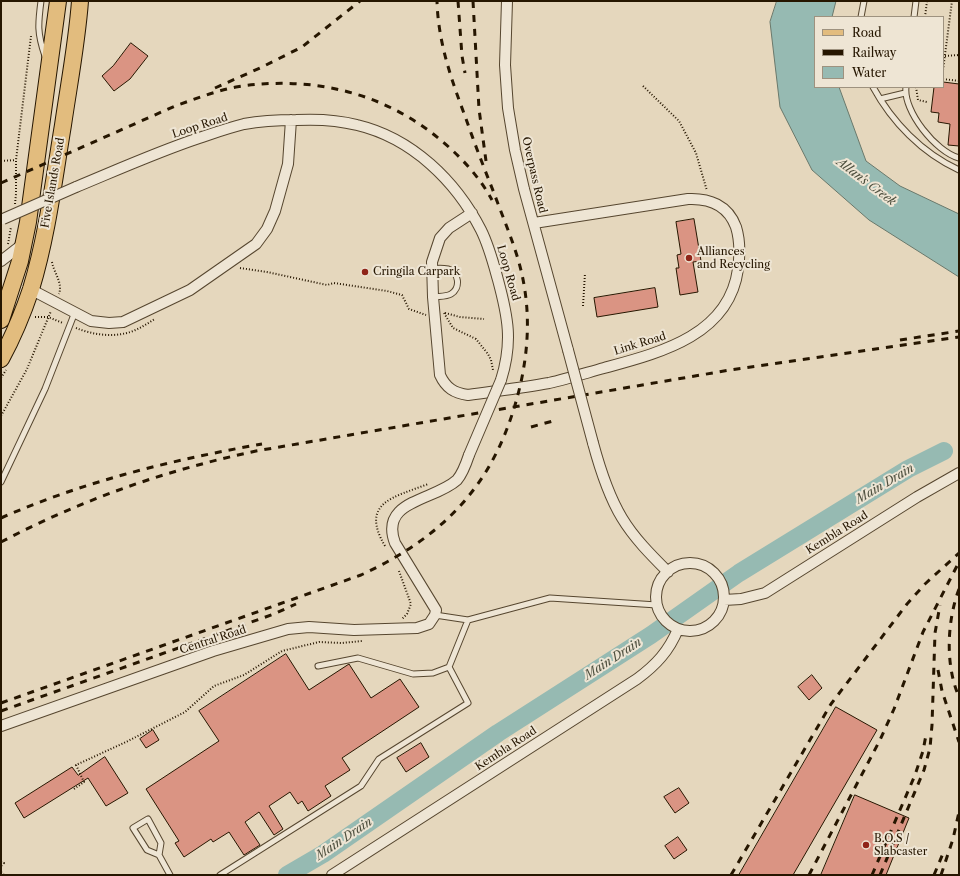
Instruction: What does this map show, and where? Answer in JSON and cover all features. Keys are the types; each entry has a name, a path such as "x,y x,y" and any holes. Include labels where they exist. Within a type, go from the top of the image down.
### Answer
{"main road":[{"name":"Five Islands Road","path":"1,320 13,284 24,242 50,68 58,1"},
{"name":"Five Islands Road","path":"1,359 19,321 42,246 60,144 79,19 80,1"},
{"path":"79,19 83,1"}],"street":[{"name":"Overpass Road","path":"507,1 505,65 508,108 515,150 593,443 610,495 622,518 641,544 668,572"},
{"name":"Loop Road","path":"5,221 76,187 174,147 244,124 314,119 357,125 377,131 404,145 423,158 441,174 472,213 492,256 505,308 508,340 504,368 497,377 464,469 455,481 403,508 394,518 392,532 395,543 436,610 435,615"},
{"path":"30,289 90,321 109,323 123,322 190,290 256,244 267,228 281,193 288,164 291,120"},
{"name":"Link Road","path":"472,213 449,228 440,238 432,262 433,297 440,314 440,375 442,381 450,389 468,395 549,382 653,354 673,347 703,328 718,314 727,303 734,290 737,277 739,250 738,237 730,215 710,201 688,199 534,223"},
{"path":"3,259 24,242"},
{"name":"Kembla Road","path":"724,597 741,599 765,593 917,497 959,473"},
{"path":"689,563 700,565 710,570 718,578 723,589 724,597 719,615 708,626 699,630 688,631 678,629 669,624 661,615 657,605 656,596 658,587 668,572 678,566 689,563"},
{"name":"Central Road","path":"1,726 213,651 288,629 309,627 354,630 417,628 429,624 435,615"},
{"name":"Kembla Road","path":"332,875 638,679 660,661 668,650 678,629"}],"lane":[{"path":"41,1 39,39 50,68"},
{"path":"861,16 864,1"},
{"path":"914,16 916,1"},
{"path":"874,88 892,116 921,146 934,157 959,170"},
{"path":"906,88 905,93 914,116 930,139 948,154 959,158"},
{"path":"880,99 905,93"},
{"path":"432,268 452,270 458,278 455,291 448,295 433,297"},
{"path":"1,482 46,389 75,312"},
{"path":"435,615 468,620 550,598 657,605"},
{"path":"318,666 358,658 412,674 433,673 449,667 468,620"},
{"path":"220,875 361,786 379,759 468,703 449,667"},
{"path":"159,855 147,850 133,828 148,819 161,843 159,855 170,875"}],"path":[{"path":"925,16 927,1"},
{"path":"944,63 952,1"},
{"path":"14,208 16,194 16,160 32,33"},
{"path":"945,56 959,55"},
{"path":"944,79 959,81"},
{"path":"643,86 679,121 696,153 710,201"},
{"path":"916,88 918,100 927,102"},
{"path":"1,161 16,160"},
{"path":"3,259 5,221"},
{"path":"583,306 585,273"},
{"path":"327,285 334,283 388,291 402,295 409,309 424,315 440,314 484,319"},
{"path":"440,314 453,328 476,339 488,354 497,377"},
{"path":"1,862 4,864 1,866"},
{"path":"1,872 4,875"}],"water":[{"name":"Allan's Creek","path":"777,1 836,1 832,16 814,16 814,88 839,88 866,161 900,186 959,214 959,277 869,220 812,170 780,107 770,22"}],"building":[{"path":"131,43 148,56 130,79 114,91 102,76 113,66"},
{"path":"944,82 959,84 959,146 948,145 950,124 938,122 939,113 931,112 934,88 944,88"},
{"name":"Alliances and Recycling","path":"694,219 701,261 693,262 698,292 680,295 676,268 679,268 677,255 681,254 676,222"},
{"path":"655,288 658,307 597,317 594,298"},
{"path":"286,654 309,690 349,664 371,698 400,679 419,707 342,758 350,770 325,786 331,796 308,811 302,801 298,804 290,792 269,806 283,829 274,835 259,812 245,822 260,845 244,855 229,832 213,842 211,839 184,857 175,843 179,841 146,789 219,741 199,711"},
{"path":"812,675 822,688 809,700 798,687"},
{"path":"836,707 877,730 793,875 739,875"},
{"path":"153,730 159,740 146,748 140,739"},
{"path":"421,743 429,757 406,772 397,758"},
{"path":"105,757 128,793 106,806 88,778 24,818 15,803 72,767 78,775"},
{"path":"679,788 689,803 675,813 664,797"},
{"name":"B.O.S / Slabcaster","path":"855,795 909,818 886,875 821,875"},
{"path":"678,837 687,850 674,859 665,846"}],"waterway":[{"name":"Main Drain","path":"287,875 323,854 498,733 651,635 739,573 908,469 944,451"}],"railway":[{"path":"215,88 302,47 360,1"},
{"path":"1,703 361,575 392,559 420,541 466,500 484,475 499,447 511,416 521,382 526,351 527,305 518,259 450,74 440,31 437,1"},
{"path":"458,1 462,56 465,73"},
{"path":"473,1 479,109 486,161"},
{"path":"1,183 175,106 205,95 236,87 264,84 292,84 319,86 346,91 372,99 397,111 421,125 450,148 476,176 492,200"},
{"path":"900,340 959,331"},
{"path":"1,542 49,518 99,497 176,471 256,451 730,370 959,337"},
{"path":"531,427 553,421"},
{"path":"1,518 65,493 129,473 195,457 262,444"},
{"path":"731,875 831,704 907,604 925,584 959,553"},
{"path":"809,875 880,740 894,709 923,632 959,562"},
{"path":"959,589 952,615 949,643 951,671 959,697"},
{"path":"1,711 274,614 296,604"},
{"path":"880,875 924,770 930,748 935,633 940,605"},
{"path":"938,670 942,691 959,742"},
{"path":"872,875 915,775 923,751 926,735"},
{"path":"941,875 953,839 959,812"},
{"path":"934,875 944,851"}],"place":[{"name":"Alliances and Recycling","path":"689,258"},
{"name":"Cringila Carpark","path":"365,272"},
{"name":"B.O.S / Slabcaster","path":"866,845"}]}
